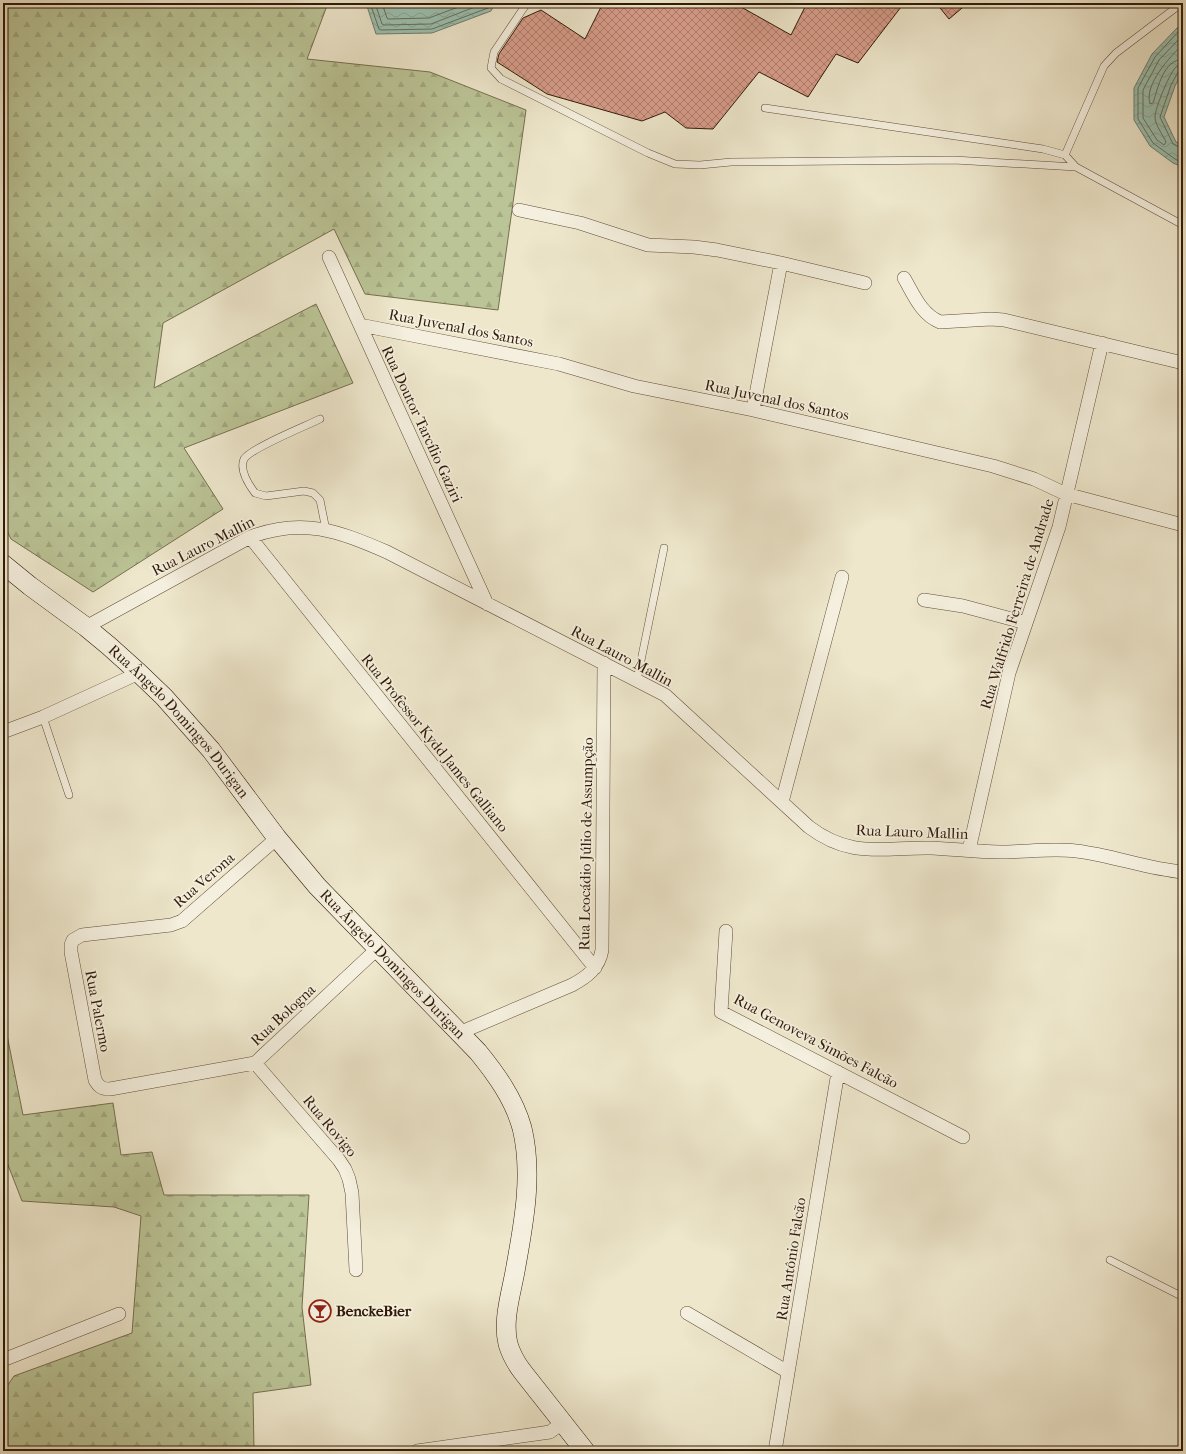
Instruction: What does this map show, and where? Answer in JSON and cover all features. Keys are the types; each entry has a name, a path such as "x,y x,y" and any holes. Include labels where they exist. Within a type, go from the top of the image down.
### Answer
{"street":[{"path":"519,210 580,223 648,244 704,248 781,262 865,283"},
{"name":"Rua Doutor Tarcílio Gaziri","path":"329,257 487,604"},
{"path":"753,410 781,262"},
{"path":"904,278 922,309 932,319 940,322 997,319 1183,363"},
{"name":"Rua Juvenal dos Santos","path":"360,325 540,360 578,369 634,386 753,410 993,466 1034,479 1066,494 1183,525"},
{"name":"Rua Walfrido Ferreira de Andrade","path":"969,850 1009,673 1059,527 1102,343"},
{"name":"Rua Lauro Mallin","path":"86,627 250,537 281,528 300,527 326,530 343,534 387,552 665,695 782,802 821,836 834,843 848,847 880,850 912,848 1000,852 1048,850 1076,851 1183,872"},
{"name":"Rua Professor Kydd James Galliano","path":"250,537 594,968"},
{"name":"Rua Ângelo Domingos Durigan","path":"3,564 86,627 139,673 188,723 211,750 277,838 317,886 460,1033 482,1057 505,1088 521,1127 525,1146 527,1170 523,1227 507,1318 508,1345 513,1358 522,1371 585,1451"},
{"path":"782,802 842,577"},
{"path":"924,600 963,606 1026,623"},
{"name":"Rua Leocádio Júlio de Assumpção","path":"460,1033 572,986 594,968 601,959 604,664"},
{"path":"3,732 43,717 139,673"},
{"name":"Rua Verona","path":"73,940 82,935 170,925 182,921 277,838"},
{"name":"Rua Genoveva Simões Falcão","path":"726,931 721,1012 963,1137"},
{"name":"Rua Palermo","path":"73,940 71,952 95,1080 100,1087"},
{"name":"Rua Bologna","path":"100,1087 110,1089 255,1063 377,949"},
{"name":"Rua Rovigo","path":"255,1063 339,1160 350,1179 356,1270"},
{"name":"Rua Antônio Falcão","path":"775,1451 838,1072"},
{"path":"687,1313 788,1372"},
{"path":"3,1360 119,1314"},
{"path":"417,1451 550,1432 562,1423"}],"lane":[{"path":"527,3 494,52 491,68 501,79 648,153 675,164 700,165 731,162 954,160 1076,167"},
{"path":"1065,155 1104,66 1116,53 1182,3"},
{"path":"765,108 1043,149 1065,155 1076,167 1183,225"},
{"path":"320,419 256,449 244,459 242,469 255,493 266,496 304,491 313,493 320,500 326,530"},
{"path":"637,680 664,548"},
{"path":"43,717 69,795"},
{"path":"1110,1260 1183,1297"}],"green space":[{"path":"3,3 328,3 307,59 430,72 526,110 498,310 365,294 334,229 163,323 154,388 316,304 353,383 184,448 223,509 93,592 11,539 3,523"},
{"path":"3,1015 23,1115 113,1103 121,1155 152,1152 164,1195 309,1195 302,1307 311,1385 253,1393 254,1451 3,1451 3,1392 14,1376 132,1333 141,1216 114,1207 22,1201 3,1152"}],"water":[{"path":"366,3 495,3 491,11 432,33 376,34"},
{"path":"1183,27 1183,71 1175,86 1164,117 1176,142 1183,145 1183,167 1173,163 1150,146 1134,120 1134,88 1152,54 1177,28"}],"building":[{"path":"603,3 734,3 791,35 807,3 893,3 901,7 858,63 836,54 808,97 759,72 713,129 686,128 665,112 642,121 547,94 497,62 499,54 523,18 541,10 585,39"},
{"path":"936,3 968,3 949,19"}],"place":[{"name":"BenckeBier","path":"320,1311"}]}
